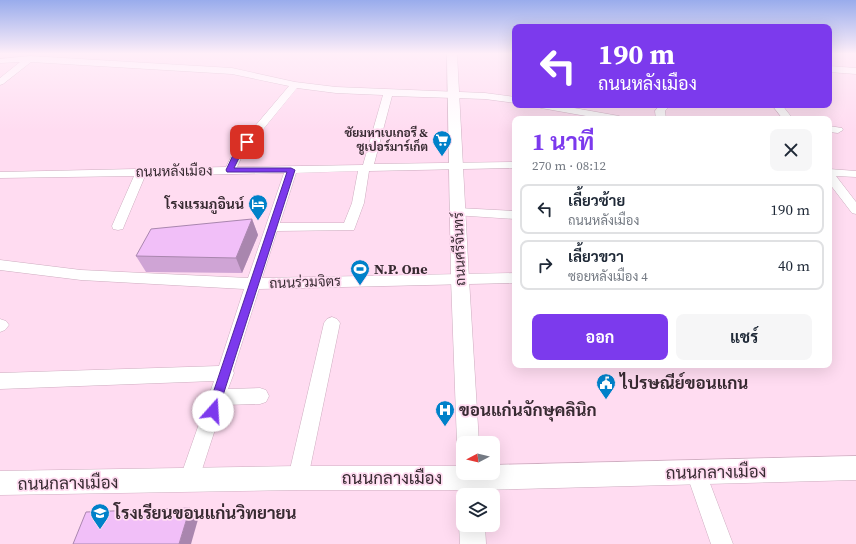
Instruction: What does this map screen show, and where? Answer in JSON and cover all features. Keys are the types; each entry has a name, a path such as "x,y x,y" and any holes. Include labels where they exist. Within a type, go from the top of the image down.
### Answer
{"main road":[{"name":"ถนนศรีจันทร์","path":"453,79 460,279 468,436"},
{"name":"ถนนกลางเมือง","path":"0,483 298,478 470,482 696,472 856,468"},
{"path":"472,532 473,544"}],"street":[{"path":"273,79 336,90 485,96 512,100"},
{"path":"230,170 238,153 295,84"},
{"path":"272,227 349,227 358,203 366,168 388,93"},
{"path":"552,108 581,116"},
{"path":"779,108 786,116"},
{"name":"ถนนหลังเมือง","path":"0,175 512,165"},
{"path":"189,481 226,373 253,284 291,170"},
{"path":"118,226 141,172"},
{"path":"832,173 856,174"},
{"path":"832,177 856,210"},
{"path":"458,212 512,215"},
{"name":"ถนนร่วมจิตร","path":"0,265 81,276 253,284 512,278"},
{"path":"298,478 332,323"},
{"path":"0,381 226,373"},
{"path":"217,397 260,396"},
{"path":"696,472 722,544"}],"building":[{"path":"252,219 236,258 136,256 151,229"},
{"path":"190,508 179,544 73,544 86,512"}],"place":[{"name":"ชัยมหาเบเกอรี & ซูเปอร์มาร์เก็ต","path":"442,157"},
{"name":"โรงแรมภูอินน์","path":"258,221"},
{"name":"N.P. One","path":"360,286"},
{"name":"ไปรษณีย์ขอนแกน","path":"606,400"},
{"name":"ขอนแก่นจักษุคลินิก","path":"445,427"},
{"name":"โรงเรียนขอนแก่นวิทยายน","path":"100,530"}],"route":[{"path":"213,411 291,170 230,170 238,153 247,142"}]}
